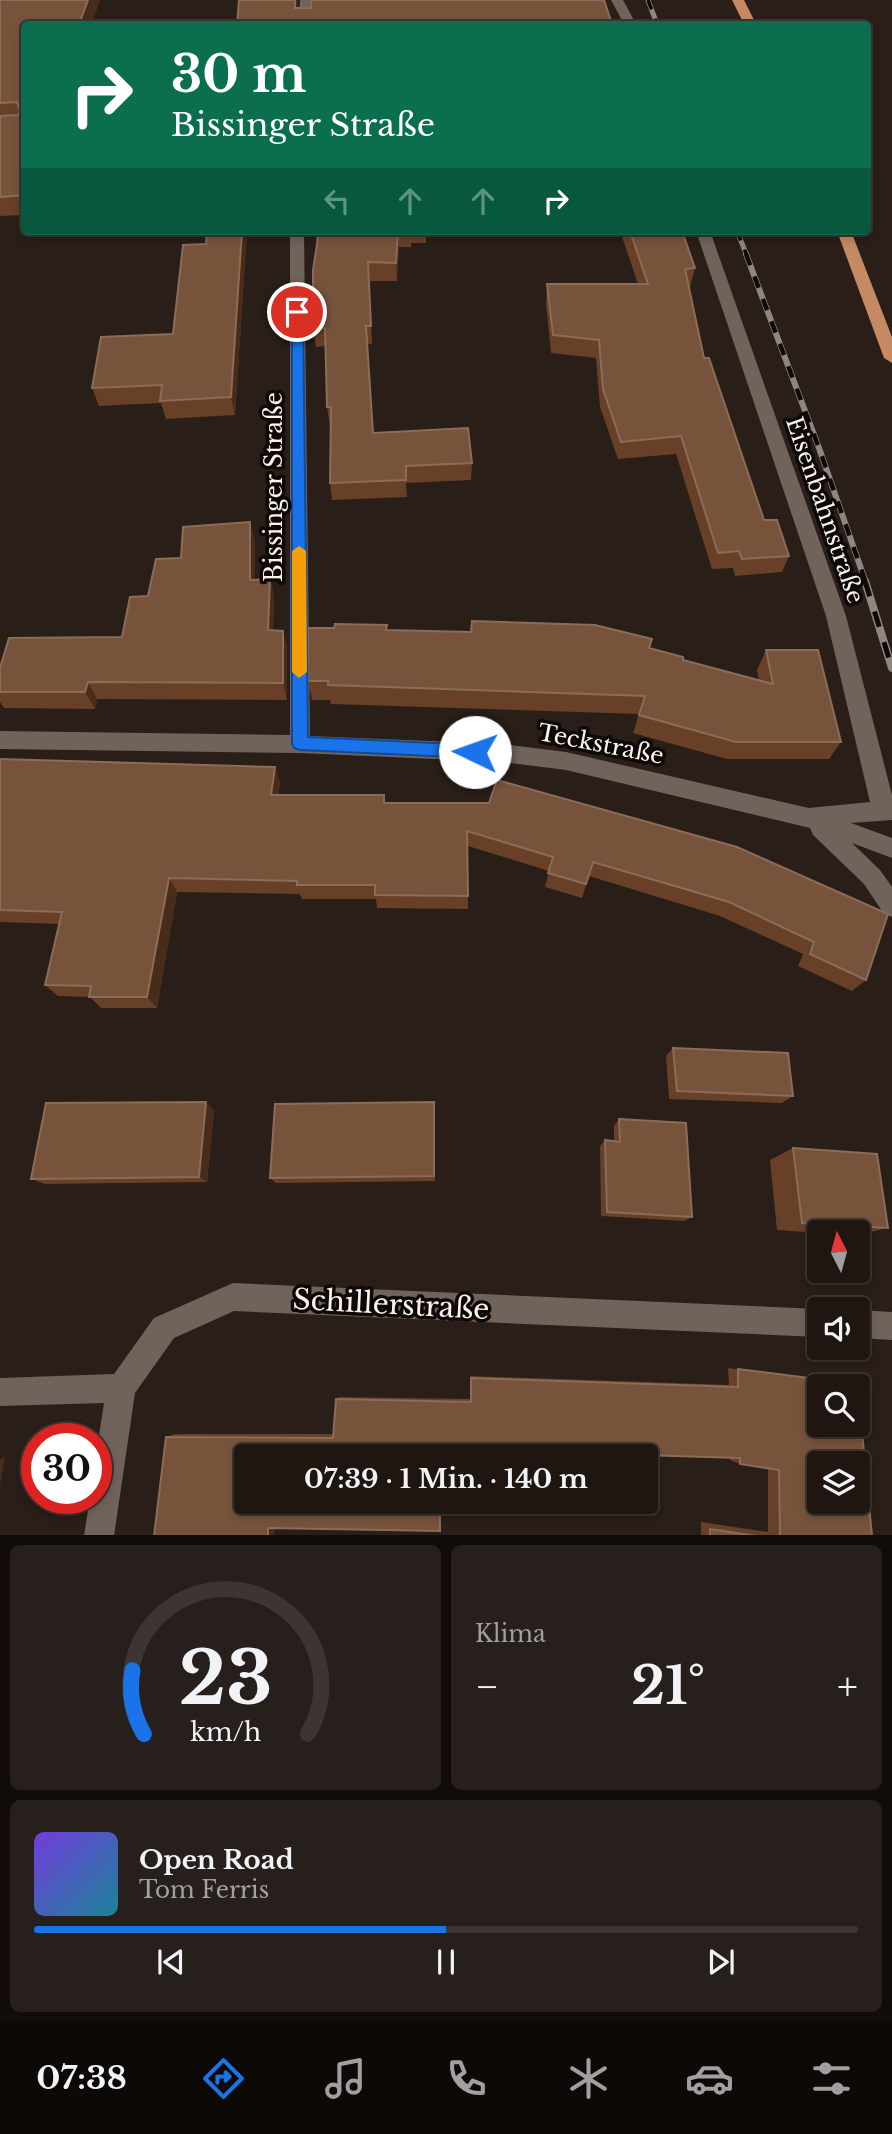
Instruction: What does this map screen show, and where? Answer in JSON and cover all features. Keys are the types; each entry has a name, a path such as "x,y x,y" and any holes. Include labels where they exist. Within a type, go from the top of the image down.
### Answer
{"main road":[{"path":"738,0 748,21"},
{"path":"846,235 892,358"}],"street":[{"path":"305,21 306,0"},
{"path":"617,0 628,21"},
{"name":"Bissinger Straße","path":"297,235 300,744"},
{"name":"Eisenbahnstraße","path":"703,235 835,616 876,776 889,808"},
{"name":"Teckstraße","path":"0,740 300,744 503,753 566,761 809,818 892,848"},
{"name":"Teckstraße","path":"809,818 889,808"},
{"path":"809,818 872,877 892,906"},
{"name":"Schillerstraße","path":"121,1388 164,1328 233,1297 807,1322"},
{"path":"870,1325 892,1326"},
{"path":"0,1392 121,1388 99,1535"}],"building":[{"path":"0,0 88,0 80,21 21,21 21,195 0,197 0,116 18,115 20,112 17,102 0,103"},
{"path":"239,0 295,0 295,8 311,8 311,0 604,0 611,21 237,21"},
{"path":"207,235 242,235 231,397 160,401 162,385 92,388 101,337 173,334 183,245 206,244"},
{"path":"318,235 398,235 396,263 368,262 371,326 366,326 373,433 468,428 472,463 406,466 406,480 330,483 331,407 327,407 325,328 313,328 313,270"},
{"path":"631,235 683,235 695,268 685,269 704,358 709,358 764,520 777,520 789,556 742,559 739,551 718,553 681,436 621,442 603,389 599,340 553,335 547,284 648,284"},
{"path":"250,522 250,580 270,579 268,630 283,631 283,683 88,682 85,692 0,692 0,668 9,638 122,637 130,597 148,596 156,559 181,558 183,527"},
{"path":"472,621 595,625 652,639 649,648 683,657 683,660 773,684 766,650 818,650 841,742 736,742 639,715 645,696 328,685 328,681 308,681 308,628 334,628 335,624 387,625 386,630 471,632"},
{"path":"0,759 275,767 271,795 384,795 384,803 489,803 497,780 737,847 888,914 866,980 810,954 814,942 729,902 593,862 586,884 548,873 553,857 467,831 468,896 375,895 375,885 297,885 297,881 169,878 147,997 89,997 91,986 45,985 62,912 0,910"},
{"path":"673,1048 788,1053 793,1096 677,1091"},
{"path":"206,1102 199,1177 31,1179 46,1103"},
{"path":"434,1102 434,1176 270,1178 275,1104"},
{"path":"619,1119 686,1123 692,1217 607,1212 605,1140 620,1142"},
{"path":"793,1148 877,1154 888,1228 870,1227 870,1220 807,1220 807,1223 802,1223"},
{"path":"738,1369 807,1378 807,1437 862,1437 864,1451 807,1451 807,1514 870,1514 872,1535 780,1535 779,1470 740,1464 740,1458 658,1456 658,1444 234,1444 234,1514 440,1514 440,1531 268,1528 268,1535 154,1535 166,1437 333,1438 336,1399 471,1402 471,1378 738,1387"},
{"path":"710,1529 749,1535 710,1535"}],"railway":[{"path":"648,0 656,21"},
{"path":"739,235 747,256"},
{"path":"746,254 819,448 866,583"},
{"path":"865,581 892,668"}],"slow traffic":[{"path":"299,551 299,672"}],"route":[{"path":"297,312 300,744 475,752"}]}
